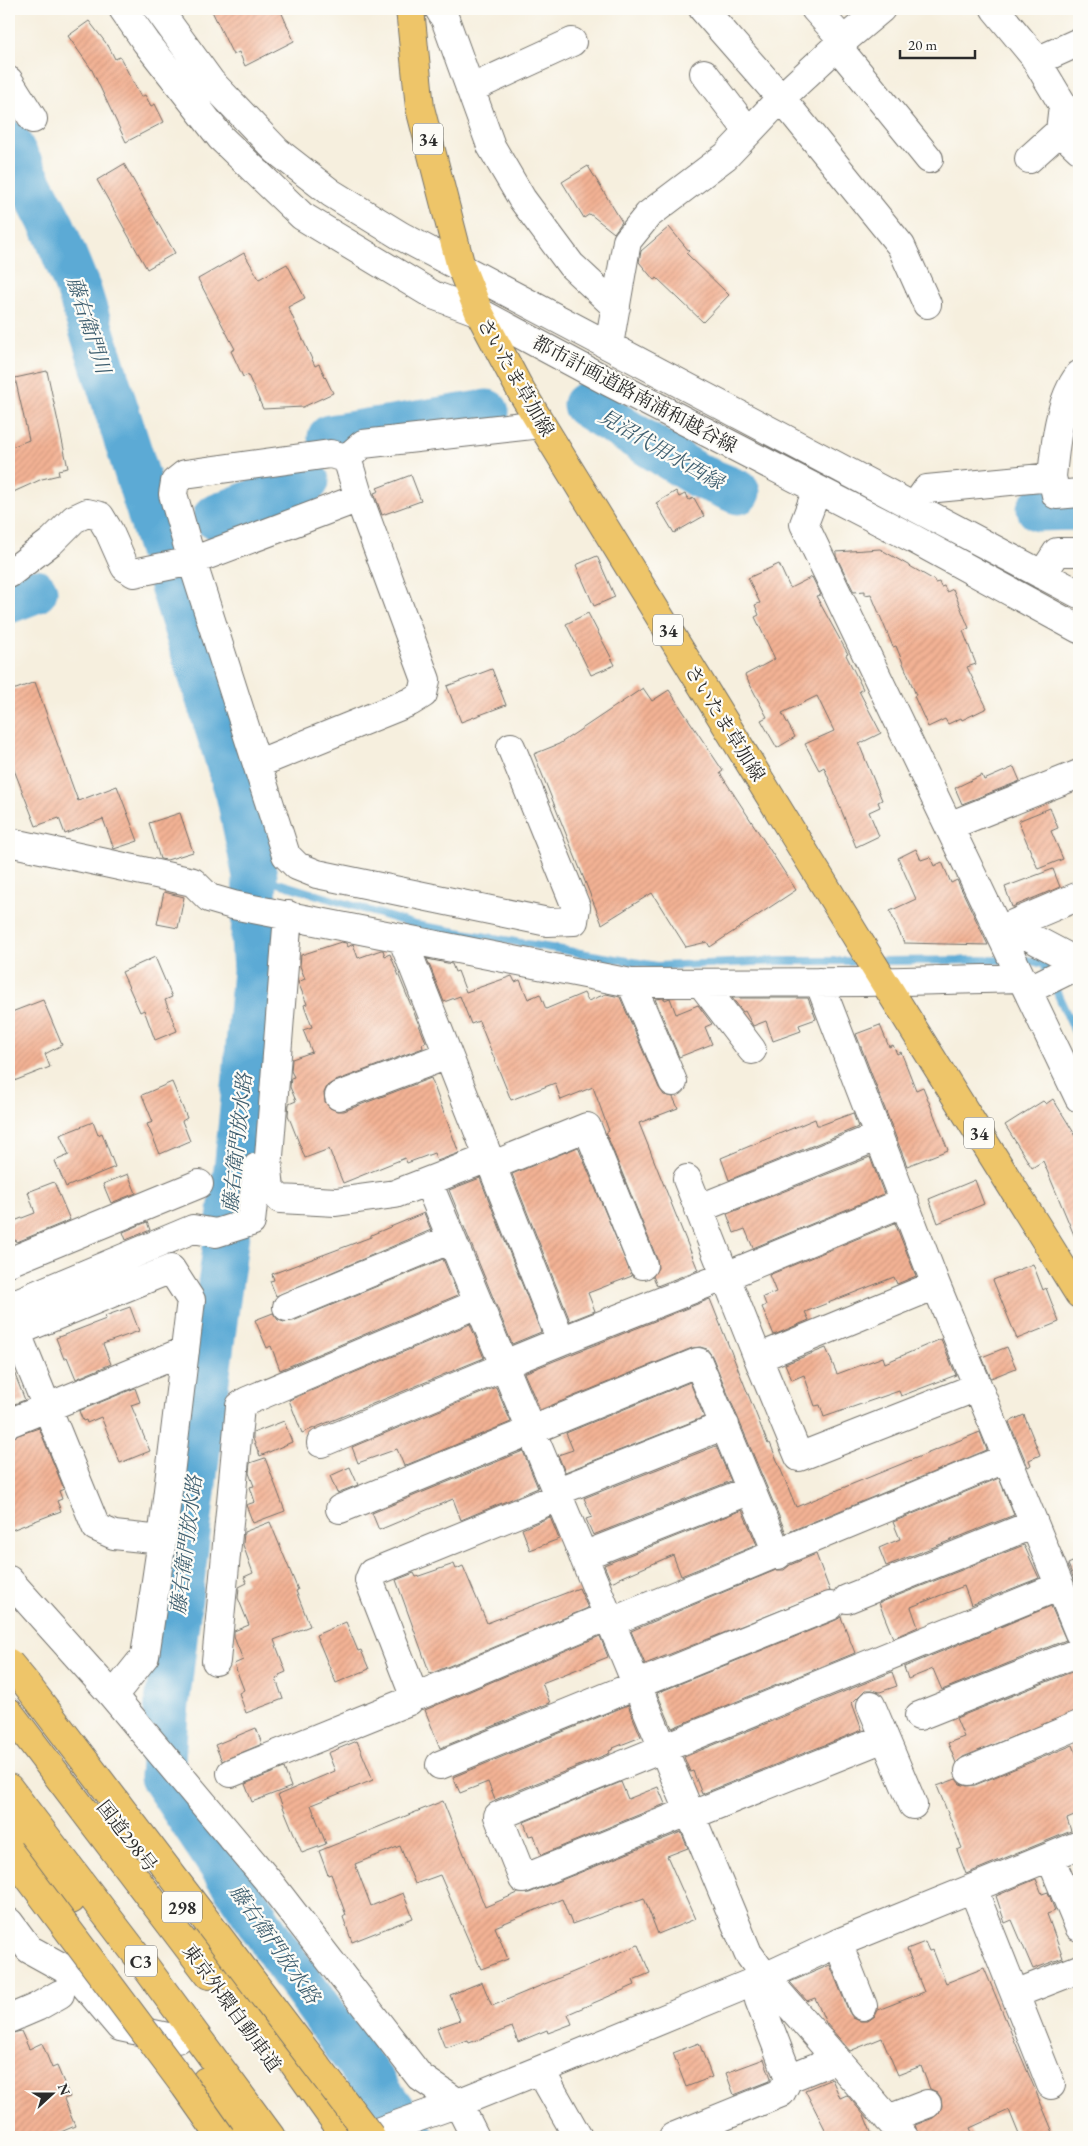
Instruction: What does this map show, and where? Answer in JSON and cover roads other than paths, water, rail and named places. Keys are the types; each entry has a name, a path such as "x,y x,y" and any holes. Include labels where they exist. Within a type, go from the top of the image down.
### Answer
{"main road":[{"name":"さいたま草加線","path":"410,9 420,108 461,267 479,312 521,391 541,424 862,946 1079,1294"},
{"path":"9,1664 24,1680 371,2137"},
{"name":"国道298号","path":"9,1683 180,1904 346,2137"},
{"name":"東京外環自動車道","path":"9,1712 180,1935 327,2137"},
{"name":"C3","path":"9,1788 142,1962 271,2137"},
{"path":"9,1822 116,1957 177,2038 246,2137"},
{"path":"9,1851 185,2086 220,2137"}],"street":[{"name":"都市計画道路南浦和越谷線","path":"122,9 221,138 302,216 433,295 479,312 914,539 1079,629"},
{"name":"都市計画道路南浦和越谷線","path":"158,9 211,82 277,152 331,193 401,236 1079,594"},
{"path":"438,9 445,19 491,146 522,199 571,265 616,307"},
{"path":"703,9 781,98 901,246 927,304"},
{"path":"816,9 929,159"},
{"path":"609,345 627,241 648,215 726,156 781,98 840,43 881,9"},
{"path":"995,9 1037,61 1063,105 1060,131 1029,159"},
{"path":"470,89 572,42"},
{"path":"1037,61 1079,42"},
{"path":"704,73 748,131"},
{"path":"9,81 33,119"},
{"path":"1060,131 1079,149"},
{"path":"1079,375 1074,382 1057,427 1052,477 1056,495 1079,493"},
{"path":"348,458 363,444 541,424"},
{"path":"348,458 330,454 185,474 175,482 173,494 188,562 286,855 297,866 317,874 548,922 574,921 576,907 511,747"},
{"path":"257,764 410,702 423,694 426,680 359,498 348,458"},
{"path":"915,506 926,489 1052,477"},
{"path":"817,490 804,524 949,826 1004,928 1025,984 1079,1098"},
{"path":"9,572 52,541 74,520 87,513 100,516 125,567 134,573 147,572 188,562 359,498"},
{"path":"1042,575 1057,552 1079,552"},
{"path":"949,826 1079,774"},
{"path":"9,842 193,882 209,898 233,905 631,983 820,982 882,977 1025,984 1079,964"},
{"path":"1004,928 1079,896"},
{"path":"288,915 268,1169 270,1189 280,1199 346,1200 395,1194 587,1127 643,1265"},
{"path":"1004,928 1079,964"},
{"path":"402,938 561,1341"},
{"path":"820,982 936,1285 1079,1633"},
{"path":"631,983 673,1082"},
{"path":"701,983 752,1050"},
{"path":"339,1096 448,1055"},
{"path":"698,1209 879,1136"},
{"path":"9,1306 194,1229 216,1233 251,1222 257,1167 268,1169"},
{"path":"687,1179 799,1458 978,1387"},
{"path":"428,1182 748,1953 762,1979 836,2059 896,2128 927,2104"},
{"path":"9,1262 199,1184"},
{"path":"321,1443 561,1341 726,1276 905,1202"},
{"path":"287,1307 451,1239"},
{"path":"113,1696 145,1656 162,1540 191,1300 171,1269 18,1321 46,1408 96,1527 114,1535 162,1540"},
{"path":"758,1358 936,1285"},
{"path":"216,1661 240,1406 247,1401 478,1304"},
{"path":"9,1423 185,1351"},
{"path":"340,1509 698,1362 778,1555"},
{"path":"413,1693 369,1580 372,1574 725,1425"},
{"path":"413,1693 420,1695 610,1619 778,1555 1007,1458"},
{"path":"583,1556 751,1490"},
{"path":"440,1765 1034,1524"},
{"path":"9,1580 113,1696 270,1883 420,2077 458,2103 475,2137"},
{"path":"884,1738 524,1879 498,1816 1060,1586"},
{"path":"919,1716 1079,1652"},
{"path":"231,1773 409,1700 413,1693"},
{"path":"871,1705 913,1805"},
{"path":"969,1772 1079,1725"},
{"path":"363,2137 458,2103 540,2070 762,1979 838,1943 1079,1845"},
{"path":"1050,1857 1079,1927"},
{"path":"973,1889 1051,2085"},
{"path":"12,1933 29,1949 76,1975 120,2027 177,2038"},
{"path":"838,1943 862,2006"},
{"path":"1015,1994 1079,1969"},
{"path":"762,1979 759,2000 790,2078"},
{"path":"9,2019 37,2007 60,1994"},
{"path":"673,2137 781,2093 790,2078 836,2059"},
{"path":"540,2070 578,2137"}],"waterway":[{"name":"藤右衛門放水路","path":"9,143 53,227 79,291 238,794 255,876 253,939 255,971 237,1161 204,1402 166,1712 162,1777 285,1961 412,2137"},
{"name":"見沼代用水西縁","path":"585,405 699,476 738,492"},
{"name":"見沼代用水西縁","path":"330,437 487,412"},
{"name":"見沼代用水西縁","path":"215,517 307,481"},
{"name":"見沼代用水西縁","path":"1039,509 1079,508"},
{"name":"見沼代用水西縁","path":"9,601 35,591"},
{"path":"255,876 416,925 657,966 779,961 865,961"},
{"path":"879,961 1008,960"},
{"path":"1019,960 1044,964 1079,1041"}],"water label":[{"name":"藤右衛門川","path":"89,325"}]}
